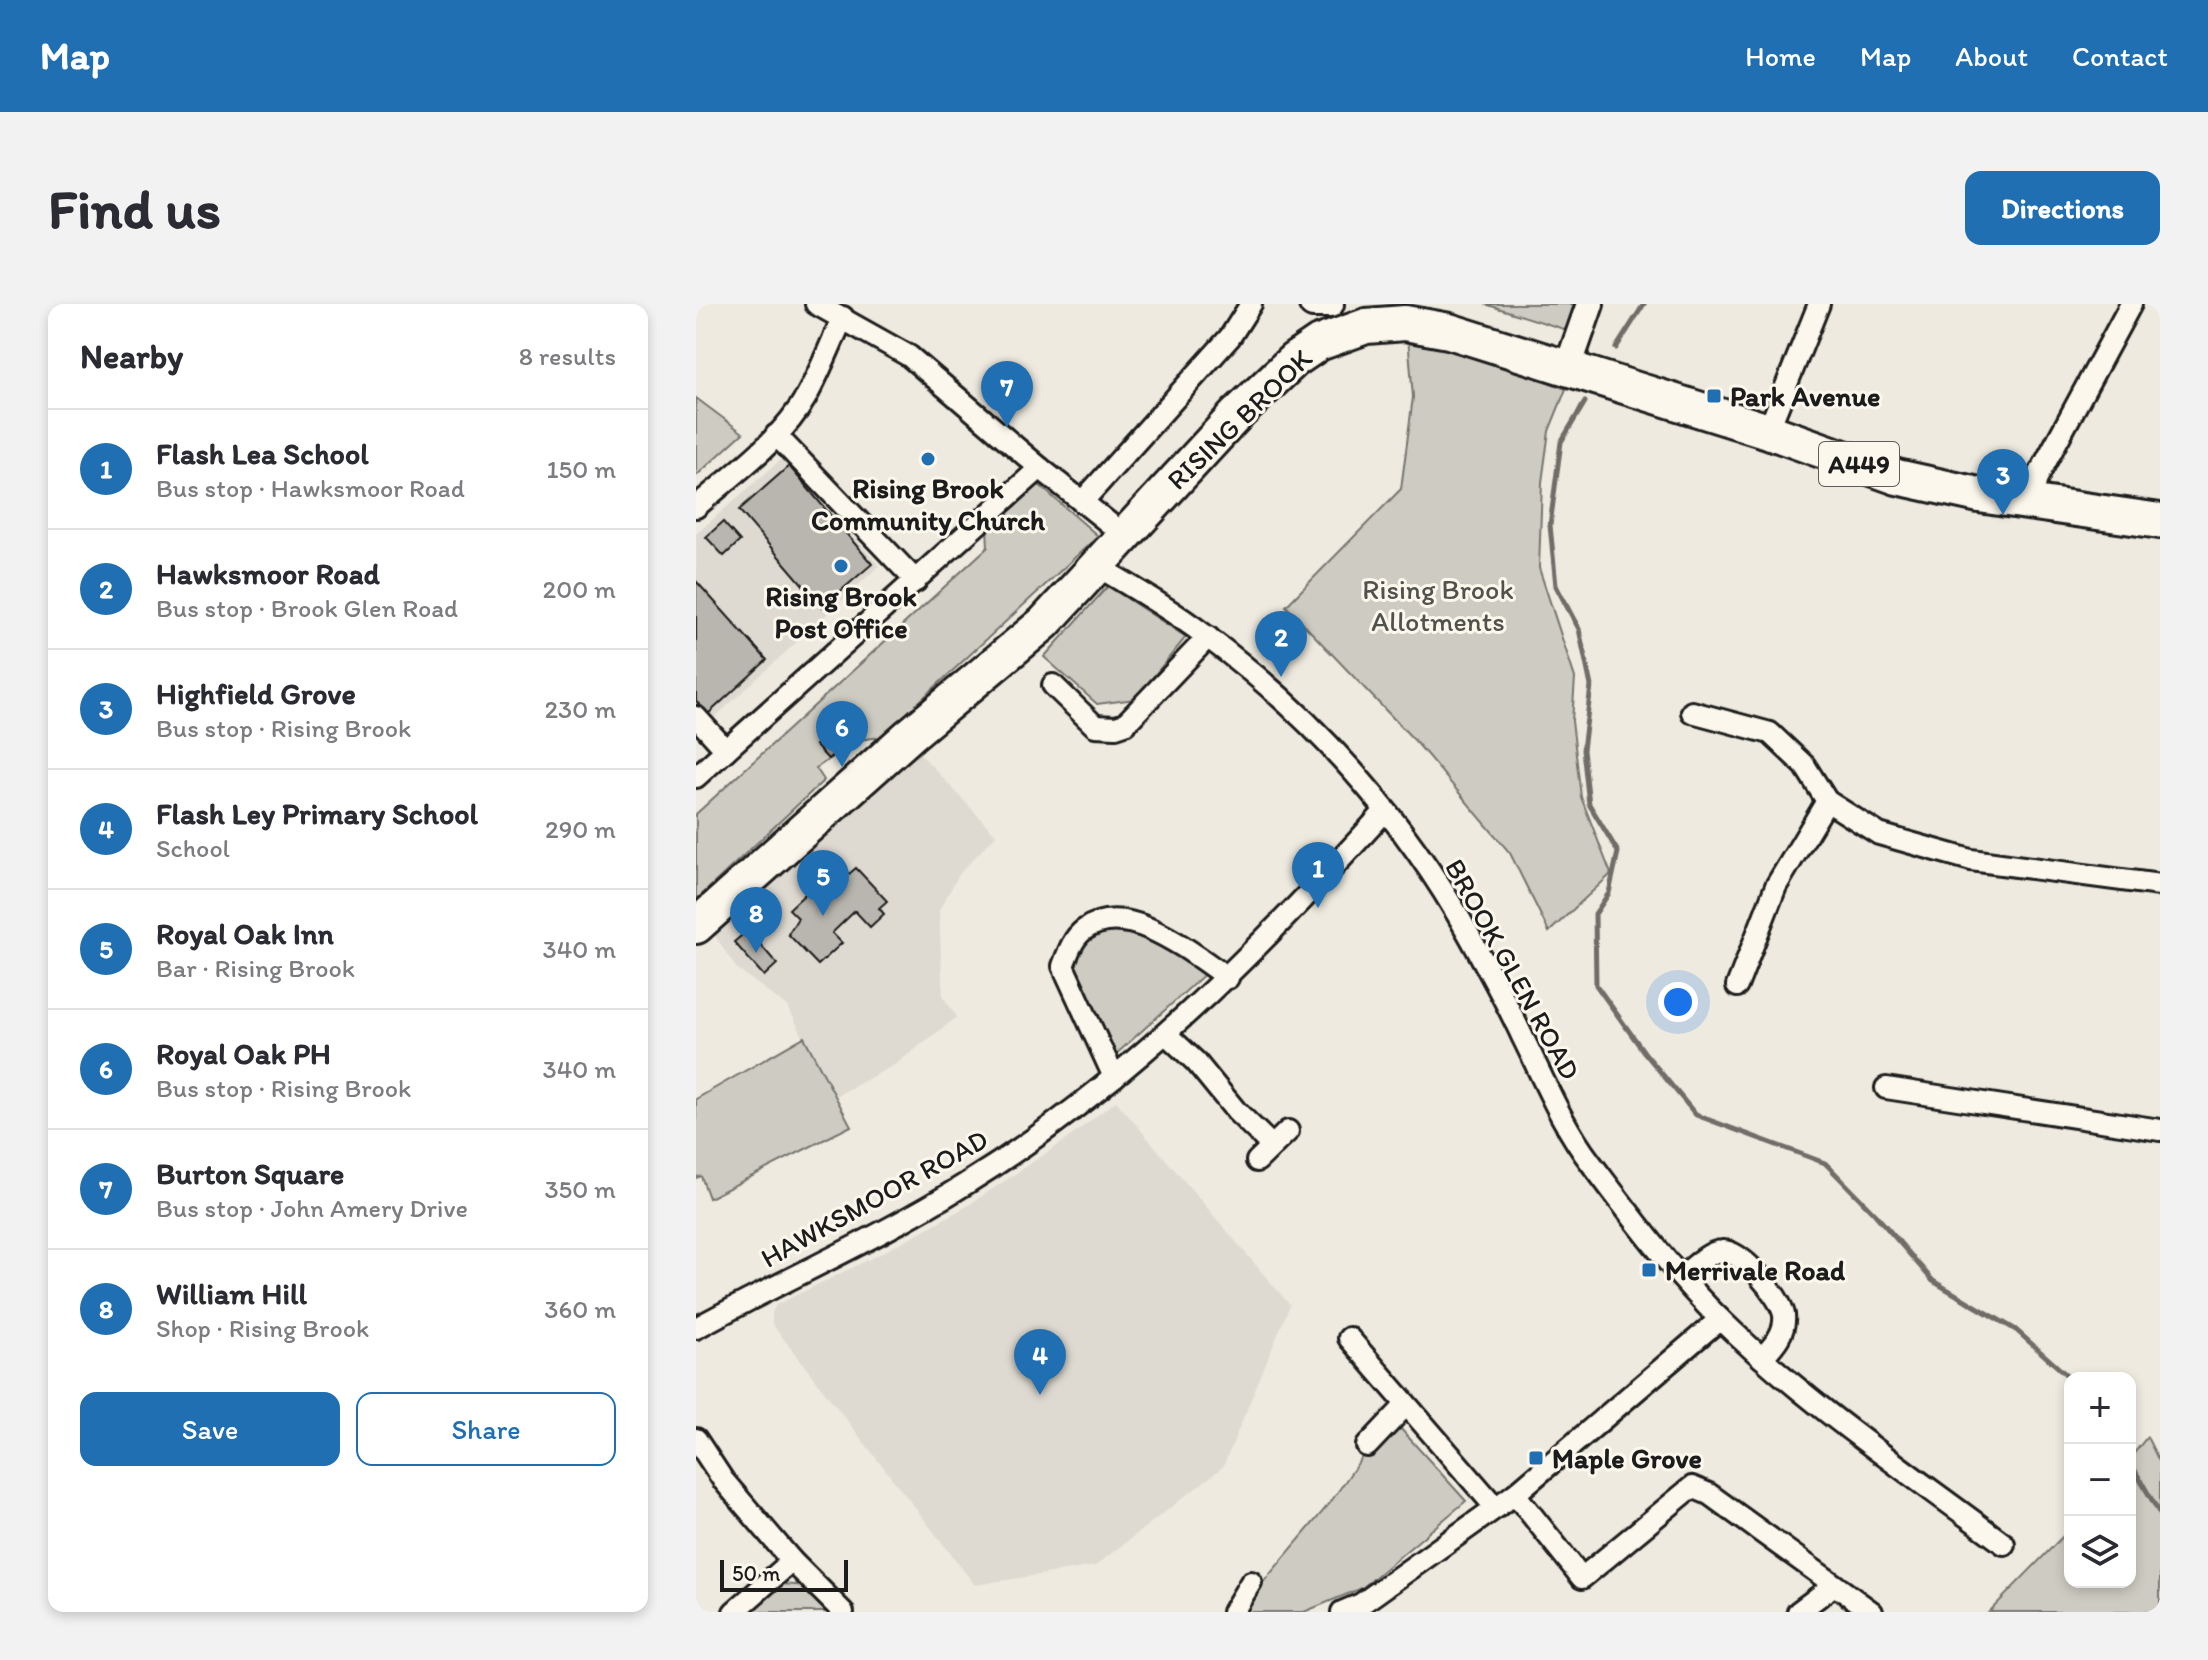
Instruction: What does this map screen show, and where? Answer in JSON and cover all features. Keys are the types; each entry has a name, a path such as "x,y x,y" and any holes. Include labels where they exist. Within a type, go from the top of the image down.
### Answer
{"highway":[{"name":"RISING BROOK","path":"696,926 910,735 1025,640 1278,374 1319,343 1342,332 1385,323 1424,325 1768,431 1897,477 1979,495 2160,521"}],"street":[{"path":"816,304 909,356 1124,535"},
{"path":"1082,502 1230,337 1251,304"},
{"path":"1313,304 1330,304"},
{"path":"1568,367 1590,304"},
{"path":"1768,431 1819,304"},
{"path":"2031,503 2037,478 2131,304"},
{"path":"696,507 776,435 806,397 843,317"},
{"path":"776,435 916,581"},
{"path":"696,777 1040,468"},
{"name":"BROOK GLEN ROAD","path":"1097,566 1208,637 1254,674 1313,729 1385,811 1437,882 1468,933 1522,1034 1555,1105 1588,1160 1681,1277 1762,1358 2004,1544"},
{"path":"1053,685 1095,726 1116,727 1125,724 1208,637"},
{"path":"1692,712 1770,733 1805,766 1827,801 1879,834 1971,860 2160,885"},
{"path":"696,717 726,750"},
{"path":"1737,986 1776,886 1827,801"},
{"name":"HAWKSMOOR ROAD","path":"696,1328 939,1200 1030,1142 1166,1034 1228,978 1385,811"},
{"path":"1114,1077 1063,966 1072,944 1083,930 1100,922 1121,920 1145,927 1172,940 1228,978"},
{"path":"1166,1034 1272,1146"},
{"path":"1886,1088 2160,1130"},
{"path":"1257,1161 1288,1131"},
{"path":"1681,1277 1713,1252 1727,1250 1741,1256 1779,1301 1784,1317 1779,1339 1762,1358"},
{"path":"1356,1609 1515,1494 1720,1319"},
{"path":"1349,1338 1496,1508"},
{"path":"1367,1446 1406,1405"},
{"path":"696,1439 723,1480 792,1561 843,1612"},
{"path":"1515,1494 1582,1578 1692,1487 1709,1494 1872,1612"},
{"path":"734,1612 792,1561"},
{"path":"1233,1612 1251,1582"},
{"path":"1798,1612 1833,1586"}],"shaded area":[{"path":"785,456 879,566 713,719 696,700 696,534"},
{"path":"913,746 996,835 960,873 939,910 943,997 957,1017 896,1064 834,1097 788,1007 736,968 714,934 760,886"},
{"path":"1116,1101 1290,1305 1223,1467 1095,1566 975,1585 772,1324 772,1313 776,1305 964,1208 1063,1142"}],"green space":[{"path":"1485,304 1583,304 1573,332"},
{"name":"Rising Brook Allotments","path":"1408,337 1518,370 1566,389 1549,431 1542,482 1539,568 1575,678 1572,721 1581,797 1611,874 1549,932 1510,853 1417,743 1286,606 1401,489 1413,397"},
{"path":"696,398 743,433 696,476"},
{"path":"1038,484 1098,536 881,737 858,740 816,768 824,780 696,900 696,814 988,547 987,527"},
{"path":"1108,586 1186,637 1135,699 1097,704 1044,657"},
{"path":"1109,924 1142,930 1207,972 1113,1057 1080,995 1072,961 1076,946 1086,934"},
{"path":"804,1037 851,1126 709,1198 701,1176 696,1178 696,1099"},
{"path":"1390,1417 1466,1501 1362,1588 1304,1612 1245,1612 1243,1606 1330,1503"},
{"path":"2147,1437 2160,1463 2160,1612 1989,1612 2064,1535 2064,1588 2136,1588 2136,1451"},
{"path":"781,1584 809,1586 831,1612 748,1612"}],"building":[{"path":"789,466 872,564 822,607 739,510"},
{"path":"723,522 740,541 724,556 706,537"},
{"path":"696,581 767,660 708,714 696,701"},
{"path":"831,731 844,745 828,759 815,745"},
{"path":"838,863 849,874 856,868 887,901 879,908 884,914 870,927 855,911 832,933 842,943 818,965 788,934 798,918 789,909"},
{"path":"748,930 777,964 764,976 734,942"}],"waterway":[{"name":"RISING BROOK","path":"1616,348 1644,304"},
{"name":"RISING BROOK","path":"1585,402 1561,442 1550,525 1556,586 1579,629 1591,686 1583,750 1589,804 1618,852 1609,893 1595,914 1596,985 1644,1052 1696,1115 1825,1163 1933,1281 2016,1330 2064,1373"},
{"name":"RISING BROOK","path":"2136,1472 2160,1514"}],"place":[{"name":"Park Avenue","path":"1714,396"},
{"name":"Burton Square","path":"1007,427"},
{"name":"Rising Brook Community Church","path":"928,459"},
{"name":"Highfield Grove","path":"2003,515"},
{"name":"Rising Brook Post Office","path":"841,566"},
{"name":"Hawksmoor Road","path":"1281,677"},
{"name":"Royal Oak PH","path":"842,767"},
{"name":"Flash Lea School","path":"1318,908"},
{"name":"Royal Oak Inn","path":"823,916"},
{"name":"William Hill","path":"756,953"},
{"name":"Merrivale Road","path":"1649,1270"},
{"name":"Flash Ley Primary School","path":"1040,1395"},
{"name":"Maple Grove","path":"1536,1458"}]}
